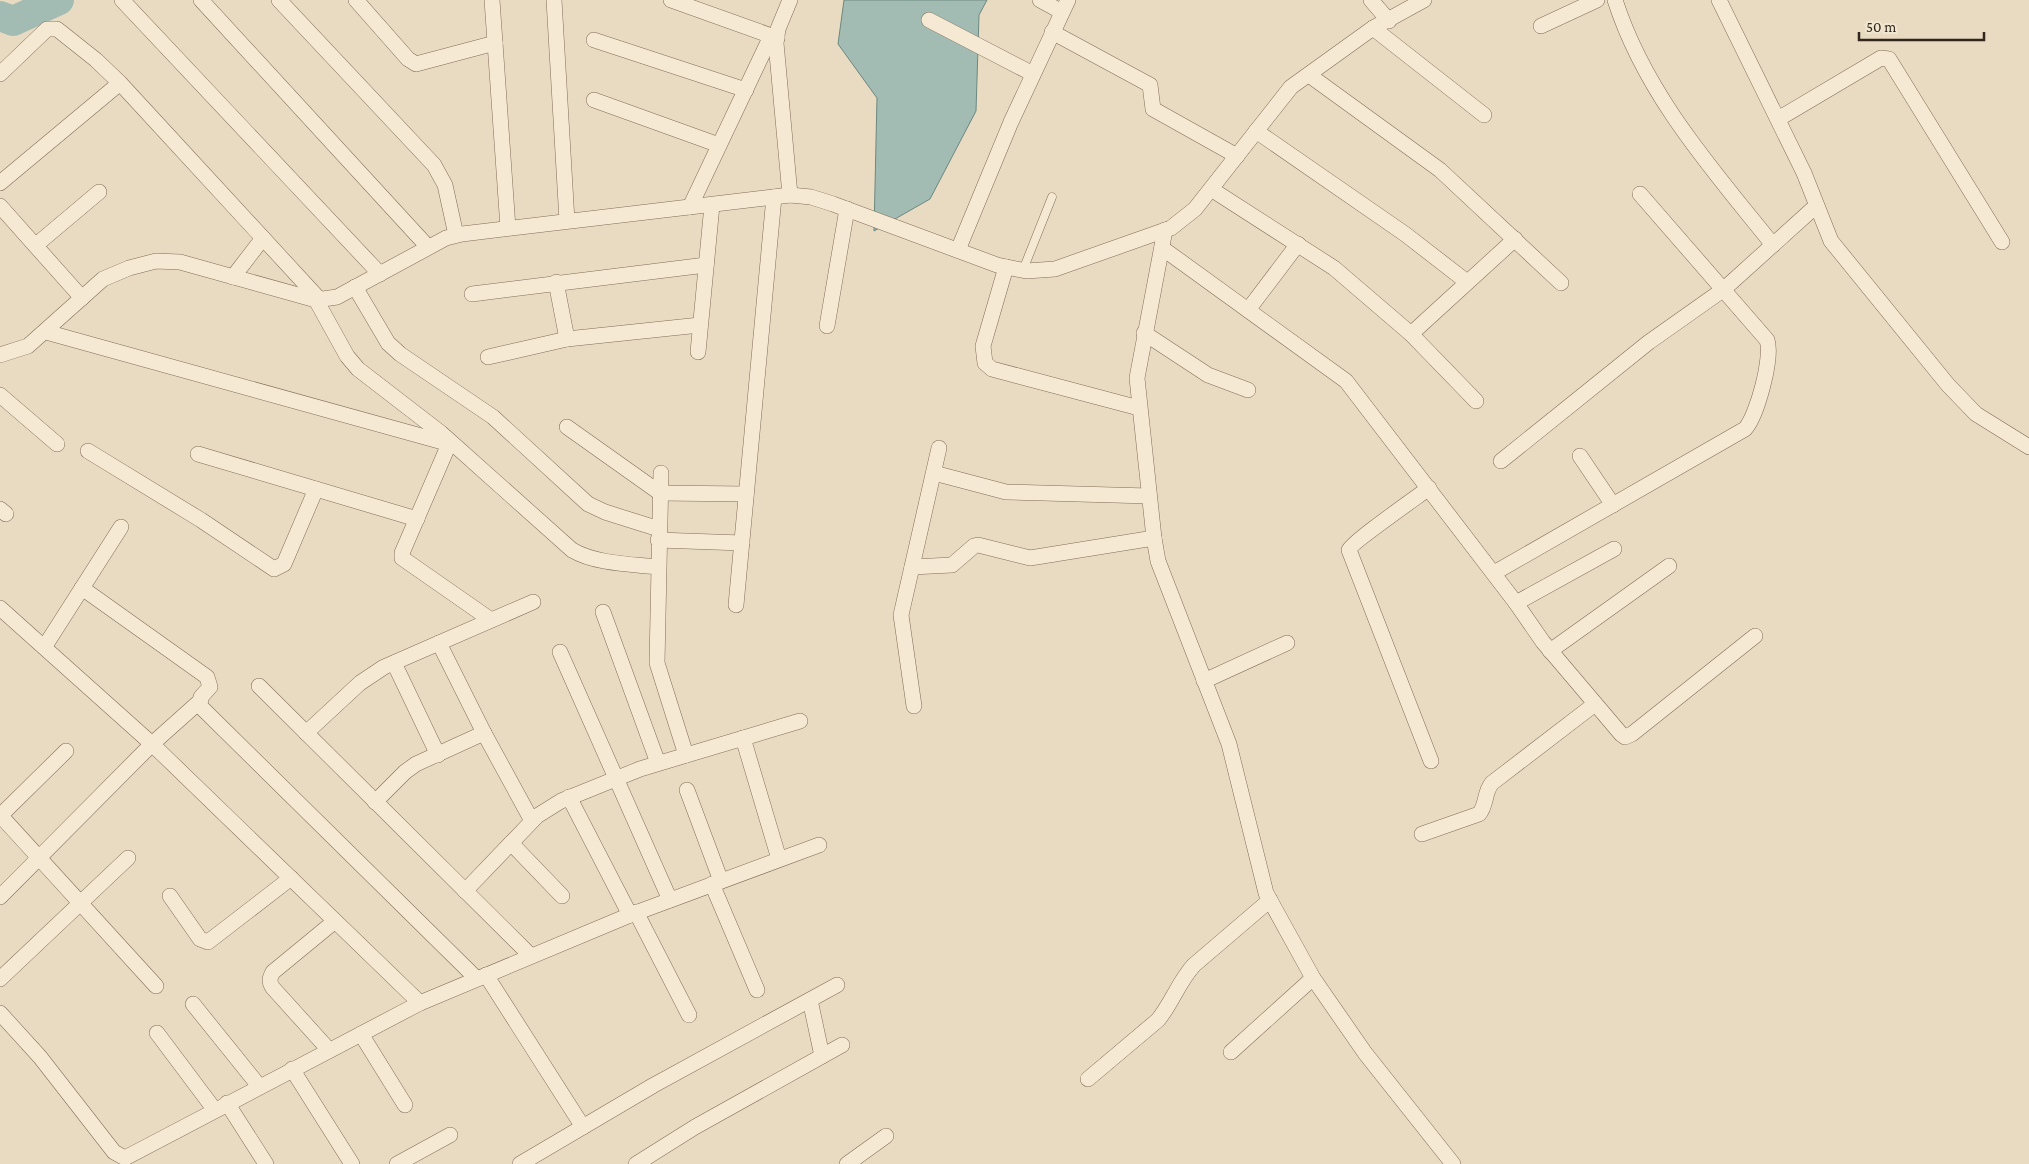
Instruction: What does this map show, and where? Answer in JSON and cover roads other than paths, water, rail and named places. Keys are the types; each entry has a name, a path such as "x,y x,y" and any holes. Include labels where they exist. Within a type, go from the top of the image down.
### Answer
{"street":[{"path":"122,0 380,274"},
{"path":"201,0 428,247"},
{"path":"279,0 434,165 445,185 456,235"},
{"path":"356,0 408,59 416,64 495,43"},
{"path":"492,0 508,228"},
{"path":"554,0 568,222"},
{"path":"671,0 774,37"},
{"path":"690,207 746,90 778,29 790,0"},
{"path":"958,250 1011,122 1065,6 1040,0"},
{"path":"1371,0 1389,21"},
{"path":"0,355 28,346 46,332 103,279 129,268 156,261 180,262 318,300 337,297 428,247 456,235 790,195 811,197 848,209 1006,266 1023,270 1055,269 1171,228 1195,209 1291,87 1373,28 1389,21 1424,0"},
{"path":"1541,26 1596,0"},
{"path":"1614,0 1630,42 1651,83 1705,160 1773,245"},
{"path":"1719,0 1804,173 1831,241 1948,385 1976,414 2029,447"},
{"path":"929,20 1033,74"},
{"path":"0,74 52,27 96,60 120,83 318,300 347,356 358,369 453,445 577,553 595,559 658,568"},
{"path":"1373,28 1484,115"},
{"path":"1052,32 1150,85 1153,108 1237,156"},
{"path":"774,37 790,195"},
{"path":"594,40 746,90"},
{"path":"1778,119 1881,58 1889,59 2002,242"},
{"path":"1308,75 1440,170 1561,283"},
{"path":"0,183 120,83"},
{"path":"594,100 719,145"},
{"path":"1256,132 1404,234 1467,282"},
{"path":"1211,189 1334,268 1411,334 1476,401"},
{"path":"36,245 99,192"},
{"path":"1494,573 1745,429 1755,415 1768,358 1769,345 1767,340 1640,194"},
{"path":"736,605 774,197"},
{"path":"698,352 712,205"},
{"path":"0,206 82,298"},
{"path":"1500,460 1649,342 1724,289 1816,206"},
{"path":"827,326 848,209"},
{"path":"1165,230 1137,378 1154,538 1166,584 1229,744 1261,879 1270,900 1313,978 1365,1053 1454,1164"},
{"path":"233,277 263,238"},
{"path":"1411,334 1515,239"},
{"path":"1248,310 1298,244"},
{"path":"1162,248 1346,381 1494,573 1550,651 1620,734 1628,736 1755,636"},
{"path":"472,294 556,282 706,265"},
{"path":"1006,266 983,346 985,363 992,369 1139,408"},
{"path":"556,282 567,339"},
{"path":"355,287 388,343 406,358 493,417 588,504 659,534 742,543"},
{"path":"488,357 567,339 700,325"},
{"path":"46,332 453,445"},
{"path":"1144,333 1208,375 1248,390"},
{"path":"0,395 57,444"},
{"path":"567,427 660,493 746,494"},
{"path":"453,445 402,553 405,562 491,620"},
{"path":"914,706 901,615 939,448"},
{"path":"88,451 201,520 274,569 284,564 316,489"},
{"path":"198,454 417,519"},
{"path":"1580,456 1613,504"},
{"path":"934,472 1006,492 1149,496"},
{"path":"661,473 656,663 686,755"},
{"path":"1429,488 1354,542 1349,550 1431,761"},
{"path":"45,646 121,527"},
{"path":"912,567 952,565 974,546 978,545 1030,558 1154,538"},
{"path":"1516,603 1614,549"},
{"path":"1550,651 1669,566"},
{"path":"0,897 41,858 152,744 199,702 210,687 207,677 82,588"},
{"path":"306,733 360,683 394,663 533,602"},
{"path":"603,612 658,763"},
{"path":"2,616 45,646 152,744 420,1003"},
{"path":"439,643 484,733 532,821"},
{"path":"1204,681 1287,643"},
{"path":"560,652 670,900"},
{"path":"394,663 438,755"},
{"path":"259,686 530,956"},
{"path":"199,702 200,706 482,977 583,1127"},
{"path":"1422,834 1481,812 1486,790 1492,782 1595,704"},
{"path":"465,891 546,808 569,797 658,763 800,721"},
{"path":"376,802 405,772 484,733"},
{"path":"742,738 779,859"},
{"path":"66,751 0,816 41,858 156,986"},
{"path":"687,790 716,883 757,990"},
{"path":"569,797 689,1015"},
{"path":"511,843 562,896"},
{"path":"0,1013 40,1057 114,1152 124,1161 220,1106 420,1003 633,914 819,845"},
{"path":"0,979 128,858"},
{"path":"170,896 200,939 208,942 291,878"},
{"path":"1088,1079 1158,1020 1167,1008 1185,975 1194,965 1270,900"},
{"path":"329,1050 270,984 270,977 272,972 335,921"},
{"path":"1231,1052 1313,978"},
{"path":"520,1164 654,1085 837,986"},
{"path":"810,1000 822,1056"},
{"path":"193,1004 259,1086"},
{"path":"157,1033 220,1106 266,1164"},
{"path":"361,1034 405,1105"},
{"path":"636,1164 695,1127 842,1045"},
{"path":"292,1069 352,1164"},
{"path":"406,1162 450,1135"},
{"path":"847,1164 886,1136"}],"lane":[{"path":"1023,270 1052,197"}],"water":[{"path":"844,0 987,0 979,15 976,111 930,199 874,231 877,98 838,44"}],"waterway":[{"path":"0,16 13,21 59,0"}]}
